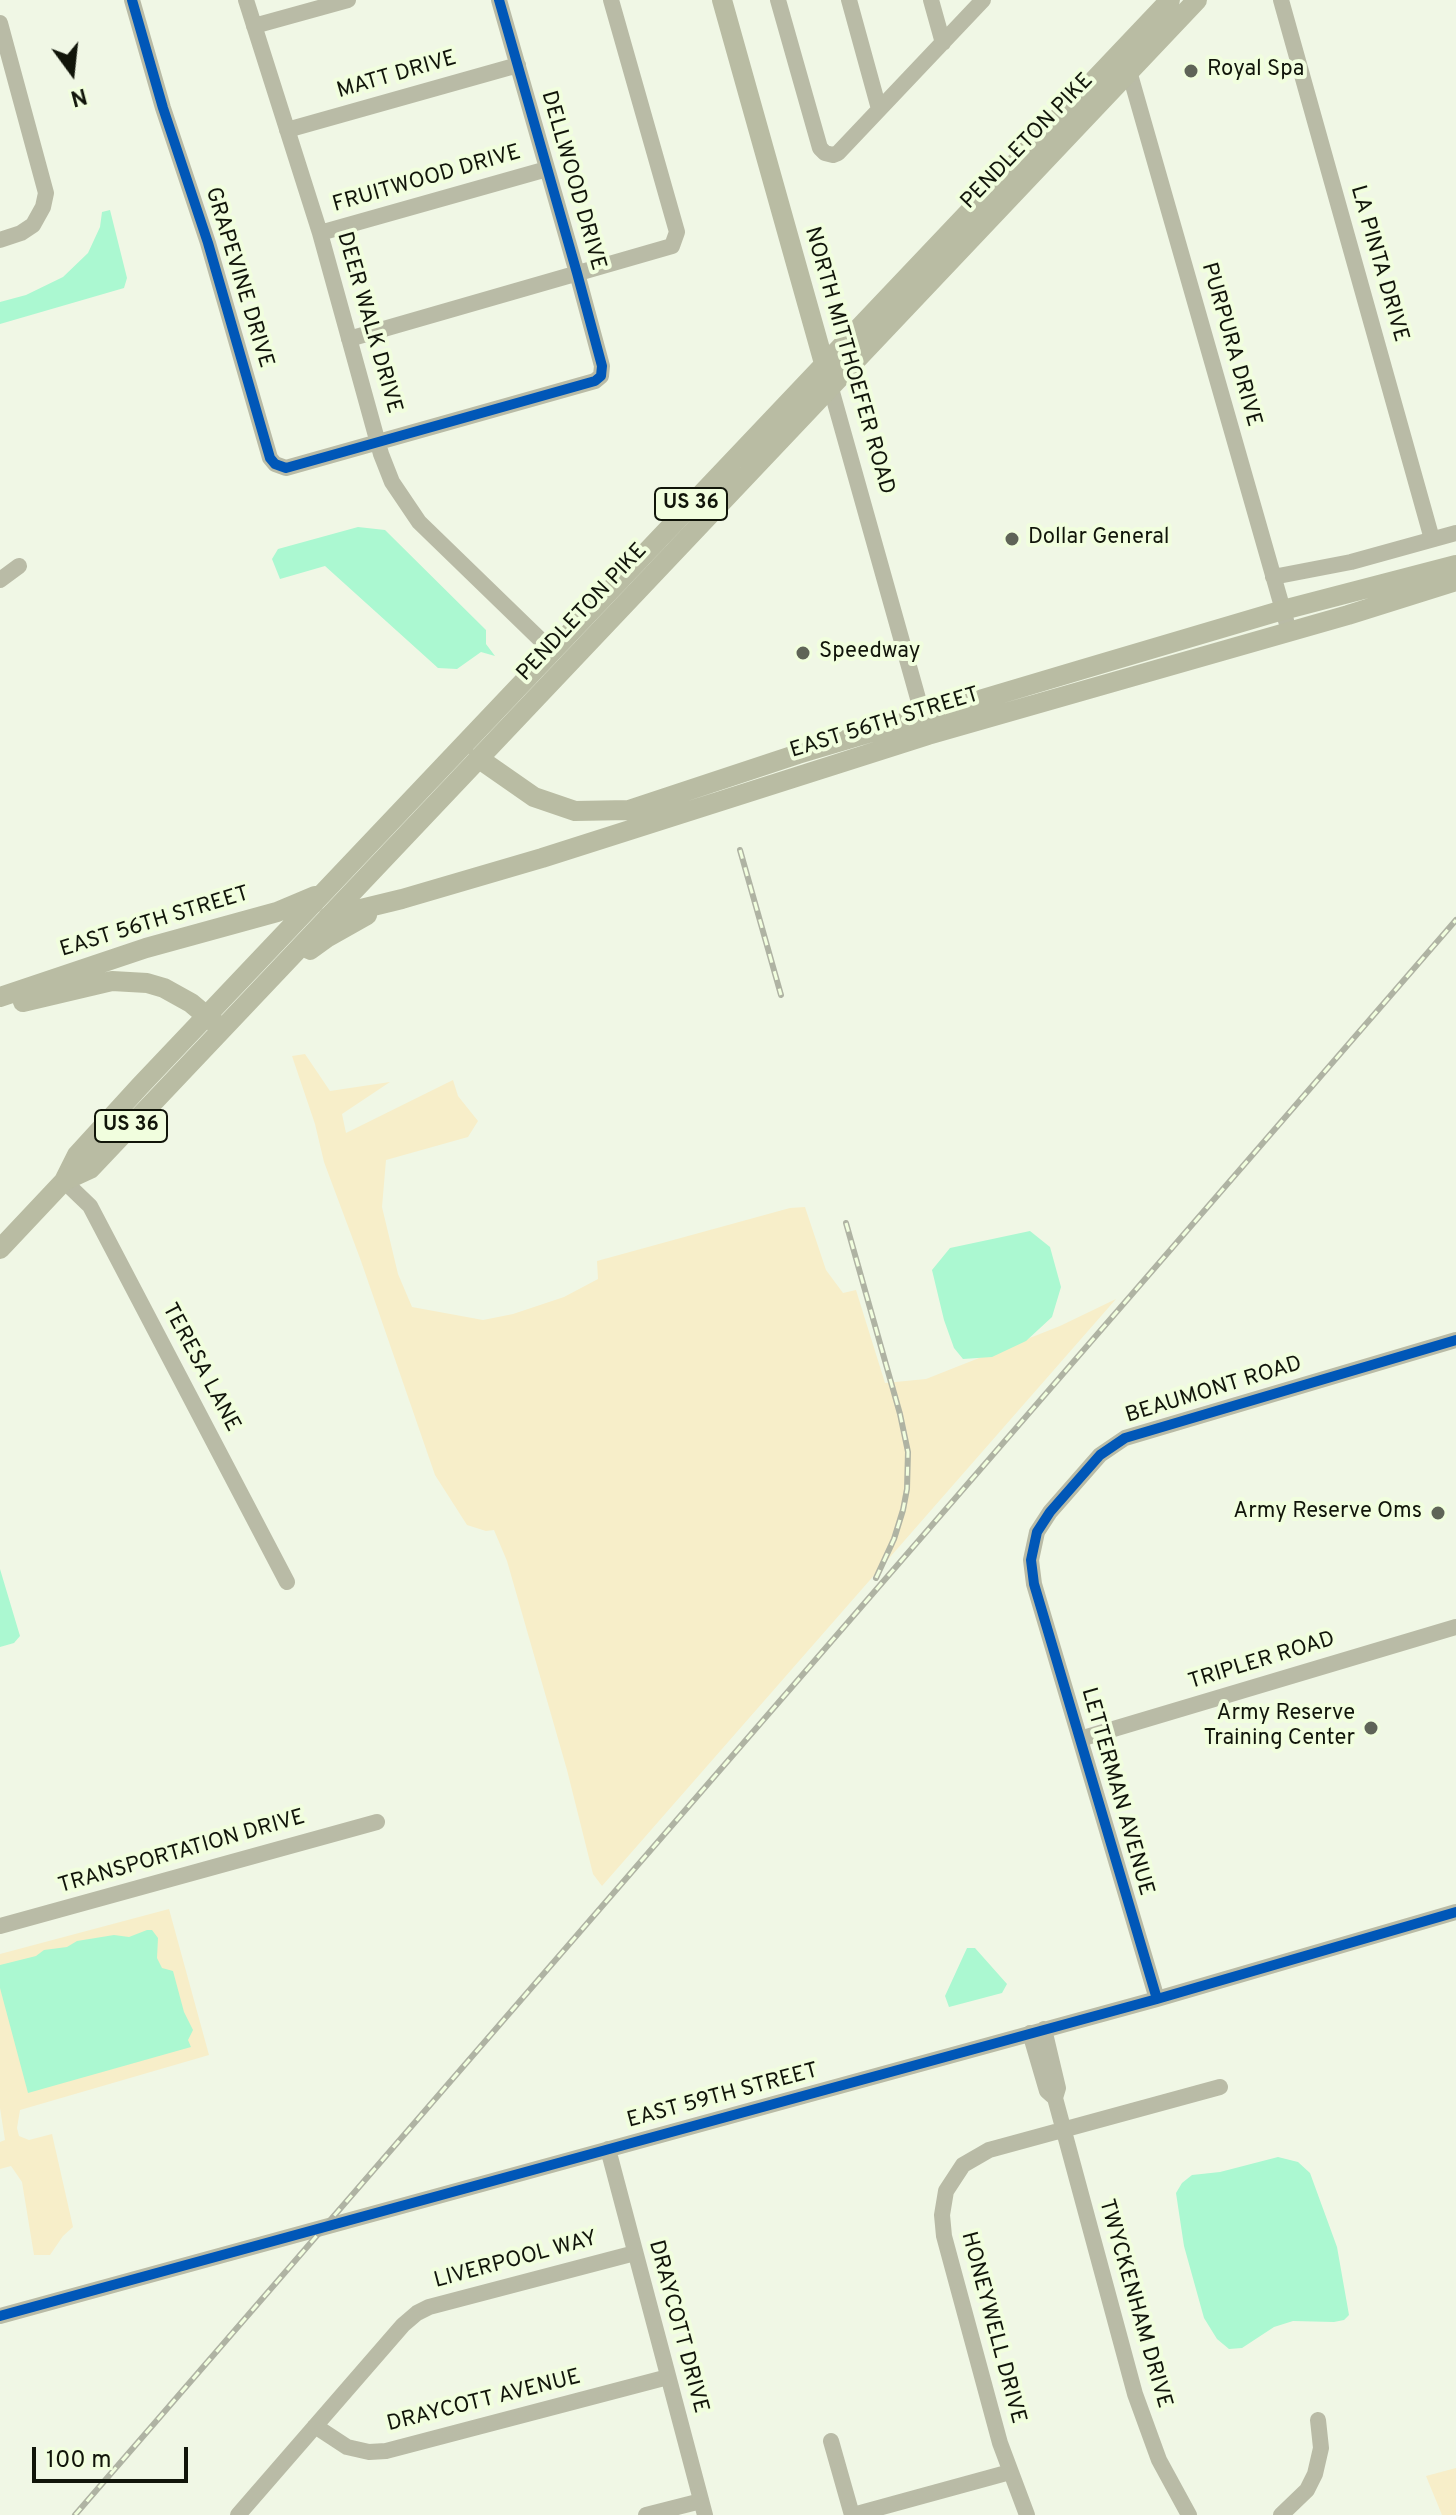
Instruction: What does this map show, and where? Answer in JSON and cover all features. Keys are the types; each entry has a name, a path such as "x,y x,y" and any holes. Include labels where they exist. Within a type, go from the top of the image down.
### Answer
{"main road":[{"name":"NORTH MITTHOEFER ROAD","path":"722,0 830,385"},
{"name":"PENDLETON PIKE","path":"214,1022 265,984 1197,0"},
{"name":"PENDLETON PIKE","path":"0,1249 64,1181 85,1146 214,1022 323,893 1165,2"},
{"name":"EAST 56TH STREET","path":"328,917 402,899 600,841 926,726 1283,610 1456,565"},
{"name":"EAST 56TH STREET","path":"478,758 534,797 575,811 629,810 926,726 1289,631 1456,581"},
{"name":"EAST 56TH STREET","path":"0,997 146,948 277,912 323,893"},
{"path":"265,984 328,937 402,899"},
{"name":"EAST 56TH STREET","path":"0,1008 112,981 147,983 164,988 214,1022"}],"street":[{"name":"GRAPEVINE DRIVE","path":"132,0 163,108 208,243 271,460 276,465 286,468 595,381 602,374"},
{"name":"DEER WALK DRIVE","path":"246,0 320,233 392,482 419,522 551,650"},
{"path":"254,26 348,0"},
{"name":"DELLWOOD DRIVE","path":"499,0 577,273 603,368 602,374"},
{"path":"349,339 666,250 673,244 677,232 611,0"},
{"path":"778,0 821,150 827,154 836,154 983,0"},
{"path":"849,0 879,109"},
{"path":"931,0 943,43"},
{"name":"LA PINTA DRIVE","path":"1281,0 1432,539"},
{"path":"0,23 46,187 46,198 39,217 29,228 6,239"},
{"name":"MATT DRIVE","path":"287,130 518,65"},
{"name":"PURPURA DRIVE","path":"1129,71 1289,631"},
{"name":"FRUITWOOD DRIVE","path":"320,233 547,169"},
{"name":"NORTH MITTHOEFER ROAD","path":"830,385 926,726"},
{"path":"1273,577 1351,562 1456,533"},
{"path":"0,580 19,566"},
{"name":"TERESA LANE","path":"64,1181 90,1206 287,1582"},
{"name":"BEAUMONT ROAD","path":"1037,1596 1031,1560 1039,1528 1100,1455 1118,1441 1456,1340"},
{"name":"LETTERMAN AVENUE","path":"1037,1596 1157,1999"},
{"name":"TRIPLER ROAD","path":"1080,1739 1456,1627"},
{"name":"TRANSPORTATION DRIVE","path":"0,1926 377,1822"},
{"name":"EAST 59TH STREET","path":"0,2316 1157,1999 1456,1912"},
{"name":"TWYCKENHAM DRIVE","path":"1037,2031 1058,2088 1055,2098 1137,2402 1159,2460 1189,2515"},
{"name":"HONEYWELL DRIVE","path":"1027,2515 1010,2472 944,2236 942,2206 951,2182 972,2159 989,2150 1220,2087"},
{"name":"DRAYCOTT DRIVE","path":"608,2149 703,2508"},
{"name":"LIVERPOOL WAY","path":"238,2515 405,2323 422,2310 635,2253"},
{"name":"DRAYCOTT AVENUE","path":"315,2426 347,2447 364,2452 386,2451 668,2377"},
{"path":"1281,2515 1307,2490 1315,2474 1321,2448 1318,2420"},
{"path":"831,2441 852,2515 1010,2472"},
{"path":"646,2515 703,2508"}],"shaded area":[{"path":"110,210 127,278 124,288 0,324 0,302 26,295 63,277 88,253 100,227 102,212"},
{"path":"358,527 385,530 486,630 486,644 495,656 481,652 457,669 438,668 325,566 280,579 272,559 278,549"},
{"path":"305,1054 330,1091 390,1082 342,1114 346,1133 453,1080 458,1096 478,1121 468,1137 386,1160 382,1207 398,1274 412,1307 483,1320 513,1314 564,1297 598,1279 597,1261 790,1208 805,1207 826,1270 843,1293 856,1290 885,1383 926,1379 1060,1326 1116,1299 602,1886 593,1874 567,1770 507,1561 494,1530 486,1531 467,1525 435,1475 324,1162 292,1056"},
{"path":"1030,1231 1050,1247 1061,1287 1052,1317 1026,1341 992,1357 963,1359 954,1348 944,1320 932,1270 950,1248"},
{"path":"0,1569 20,1636 14,1643 0,1647"},
{"path":"169,1909 209,2055 20,2110 19,2136 29,2140 52,2134 73,2227 50,2255 34,2255 22,2182 11,2166 0,2169 0,2142 5,2140 0,2108 0,1954"},
{"path":"152,1930 158,1938 157,1958 162,1968 173,1971 184,2012 193,2030 188,2040 191,2047 28,2093 0,1988 0,1965 36,1956 44,1950 67,1947 77,1941 114,1935 129,1937"},
{"path":"967,1948 975,1948 1007,1984 1002,1993 949,2007 945,1996"},
{"path":"1278,2157 1298,2162 1310,2173 1337,2247 1349,2315 1344,2320 1334,2322 1293,2321 1274,2327 1242,2348 1229,2349 1217,2339 1204,2318 1184,2246 1176,2193 1192,2175 1220,2172"},
{"path":"1456,2468 1456,2515 1442,2515 1426,2476"}],"railway":[{"path":"740,850 781,995"},
{"path":"75,2515 1456,920"},
{"path":"846,1223 908,1452 903,1510 876,1578"}],"cycle path":[{"path":"132,0 163,108 208,243 270,458 275,464 286,468 595,381 601,376 602,366 577,273 499,0"},
{"path":"1157,1999 1034,1584 1031,1560 1037,1532 1050,1512 1100,1455 1125,1438 1456,1340"},
{"path":"0,2316 1157,1999 1456,1912"}],"place":[{"name":"Royal Spa","path":"1191,71"},
{"name":"Dollar General","path":"1012,539"},
{"name":"Speedway","path":"803,653"},
{"name":"Army Reserve Oms","path":"1438,1513"},
{"name":"Army Reserve Training Center","path":"1371,1728"}]}
